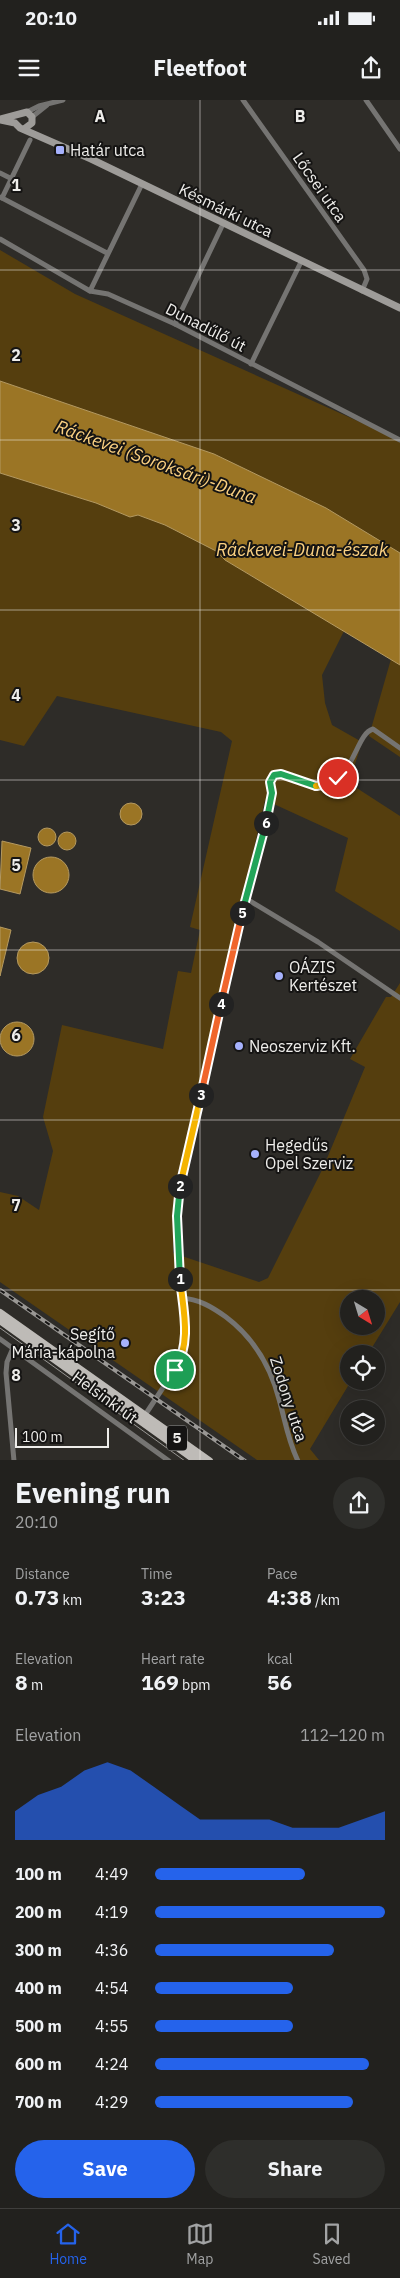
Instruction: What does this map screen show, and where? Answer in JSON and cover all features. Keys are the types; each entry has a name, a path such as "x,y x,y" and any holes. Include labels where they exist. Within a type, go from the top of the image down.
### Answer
{"main road":[{"name":"Helsinki út","path":"0,1313 146,1412 209,1460"},
{"name":"Helsinki út","path":"0,1320 197,1460"},
{"path":"135,1417 146,1412 146,1425"}],"street":[{"path":"24,129 39,106 63,100"},
{"name":"Lőcsei utca","path":"243,100 364,270 367,279 362,291"},
{"path":"366,100 400,149"},
{"path":"0,119 15,123 17,115"},
{"path":"0,119 17,115 30,118 40,136"},
{"name":"Késmárki utca","path":"15,123 24,129 400,308"},
{"path":"30,140 1,198 107,253"},
{"path":"0,173 12,179"},
{"path":"90,291 142,184"},
{"path":"175,324 223,224"},
{"name":"Dunadűlő út","path":"0,239 90,291 108,294 175,324 400,440"},
{"path":"252,364 301,262"},
{"path":"146,1412 180,1362 184,1349 185,1328 178,1260 178,1194 245,898 264,833 272,793 270,782 274,775 281,774 319,786 333,782 344,773 365,734 373,729 400,748"},
{"path":"245,898 318,942 400,998"},
{"name":"Zodony utca","path":"182,1298 198,1300 210,1306 230,1320 257,1347 271,1375 288,1439 298,1460"},
{"name":"Helsinki út","path":"0,1339 169,1460"},
{"path":"13,1348 6,1373 14,1460"}],"shaded area":[{"path":"0,250 75,294 400,440 400,553 326,508 214,454 0,381"},
{"path":"0,473 96,503 130,517 138,515 165,525 216,551 225,560 344,631 322,675 325,703 332,725 362,742 349,783 400,816 400,931 335,891 348,838 265,800 173,1205 173,1253 259,1282 268,1278 323,1168 365,1067 350,1059 386,997 391,997 400,983 400,1302 385,1326 385,1290 340,1290 340,1335 380,1335 374,1345 340,1345 340,1390 346,1390 310,1449 319,1460 257,1460 0,1282 0,1192 18,1196 39,1210 53,1151 43,1117 62,1025 163,1049 178,971 191,973 200,930 190,927 232,741 221,732 57,696 24,746 0,740"},
{"path":"391,659 400,665 400,757 369,736"}],"water":[{"name":"Ráckevei-Duna-észak","path":"0,381 214,454 326,508 400,553 400,665 225,560 216,551 165,525 138,515 130,517 96,503 0,473"},
{"path":"131,803 139,806 142,814 139,822 131,825 123,822 120,814 123,806"},
{"path":"47,828 53,831 56,837 53,843 47,846 41,843 38,837 41,831"},
{"path":"67,832 73,835 76,841 73,847 67,850 61,847 58,841 61,835"},
{"path":"2,841 31,848 20,894 0,889"},
{"path":"51,857 58,858 64,862 68,868 68,882 64,888 58,892 51,893 44,892 38,888 34,882 33,875 34,868 38,862 44,858"},
{"path":"0,927 11,930 0,976"},
{"path":"33,942 45,946 49,958 45,970 33,974 21,970 17,958 21,946"},
{"path":"17,1022 24,1023 29,1027 33,1032 33,1046 29,1051 24,1055 17,1056 10,1055 5,1051 1,1046 0,1039 1,1032 5,1027 10,1023"}],"tram line":[{"path":"0,1328 184,1460"}],"railway":[{"path":"0,1290 244,1460"}],"place":[{"name":"Határ utca","path":"60,150"},
{"name":"OÁZIS Kertészet","path":"279,976"},
{"name":"Neoszerviz Kft.","path":"239,1046"},
{"name":"Hegedűs Opel Szerviz","path":"255,1154"},
{"name":"Segítő Mária-kápolna","path":"125,1343"}],"route":[{"path":"175,1370 182,1356 185,1336 178,1260 178,1194 245,898 268,816 272,793 270,782 274,775 281,774 319,786 333,782 338,778"}],"water label":[{"name":"Ráckevei (Soroksári)-Duna","path":"156,462"}]}
